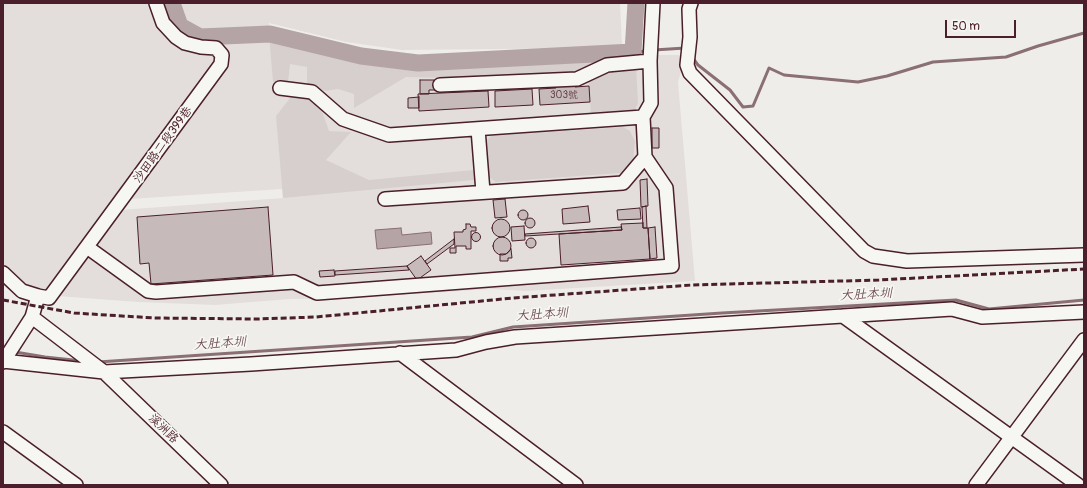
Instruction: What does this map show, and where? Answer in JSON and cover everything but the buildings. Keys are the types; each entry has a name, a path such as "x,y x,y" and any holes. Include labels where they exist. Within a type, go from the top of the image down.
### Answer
{"street":[{"name":"沙田路二段399巷","path":"38,296 49,298 221,64 222,55 216,48 201,47 185,43 176,37 164,23 156,3"},
{"path":"87,247 148,291 156,292 294,282 317,294 672,266 666,188 645,157 643,118 650,103 650,58 653,3"},
{"path":"691,3 689,9 690,37 687,66 690,73 864,251 873,256 907,261 1084,255"},
{"path":"440,85 577,79 607,65 650,58"},
{"path":"280,88 312,92 343,119 389,135 643,118"},
{"path":"478,129 483,192"},
{"path":"385,199 623,182 645,157"},
{"path":"3,273 22,291 38,296 32,317 3,362"},
{"path":"3,362 104,372 456,350 486,342 515,337 952,309 982,318 1084,312"},
{"path":"843,316 1078,485"},
{"name":"溪洲路","path":"32,317 104,372 221,485"},
{"path":"976,485 1010,437 1084,340"},
{"path":"400,353 576,485"},
{"path":"3,432 76,485"}],"shaded area":[{"path":"3,3 620,3 622,45 602,48 402,50 346,42 269,23 269,43 414,71 657,55 686,55 678,82 695,281 526,291 491,289 350,298 290,299 215,305 138,302 57,296 120,210 283,198 282,189 115,200 46,291 3,283"},
{"path":"269,35 344,55 397,63 582,53 599,65 636,66 638,103 634,112 591,115 588,71 580,74 447,78 406,77 354,108 354,94 338,89 326,91 307,86 307,67 290,64 288,83 273,82"},
{"path":"311,95 321,109 329,131 351,132 326,160 369,180 473,170 474,180 283,198 276,116 291,97"},
{"path":"623,127 630,131 635,141 633,162 629,168 621,173 496,182 489,177 487,140 491,136"},
{"path":"401,228 402,235 431,232 432,244 377,249 375,230"}],"waterway":[{"path":"172,3 180,26 200,37 270,34 361,56 418,63 633,52 636,3"},
{"path":"692,57 698,65 730,90 743,107 753,106 769,68 784,75 858,82 887,76 933,62 1006,57 1084,33"},
{"path":"654,50 685,48"},
{"path":"633,52 647,51"},
{"name":"大肚本圳","path":"98,362 472,337 513,327 722,313 956,300 989,309 1084,300"},
{"name":"大肚本圳","path":"15,352 82,361"}],"railway":[{"path":"3,300 74,313 155,318 256,319 316,317 513,298 692,285 879,280 1084,269"}]}
